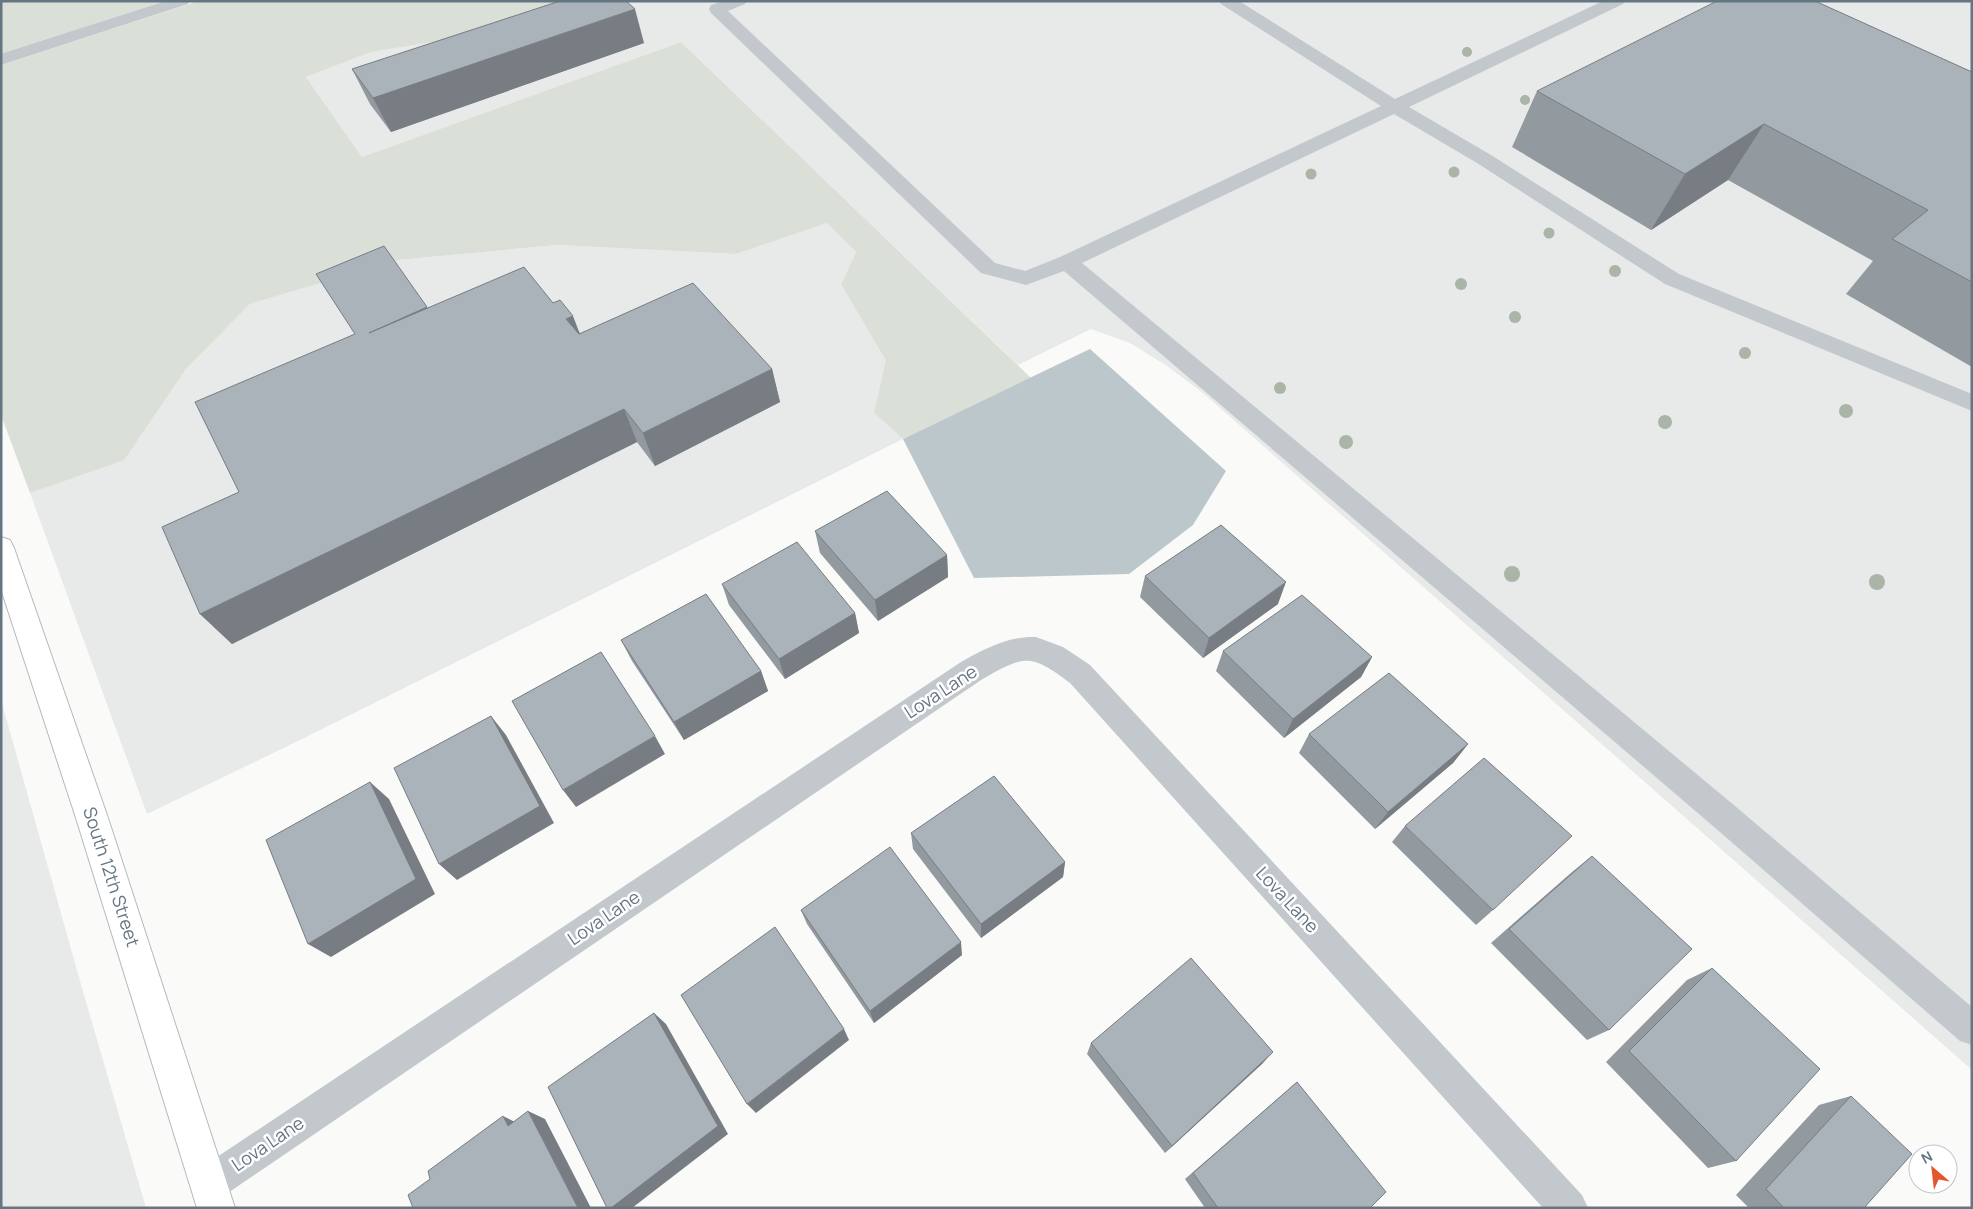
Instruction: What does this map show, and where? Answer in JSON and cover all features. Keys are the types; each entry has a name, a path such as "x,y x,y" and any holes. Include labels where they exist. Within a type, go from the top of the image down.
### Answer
{"street":[{"name":"South 12th Street","path":"1,548 92,818 212,1196"},
{"name":"Lova Lane","path":"212,1196 971,671 998,656 1018,650 1038,649 1058,659 1080,674 1569,1208"}],"lane":[{"path":"1,60 182,1"},
{"path":"739,1 717,9 988,268 1026,278 1068,262 1617,1"},
{"path":"1227,1 1374,94 1484,159 1672,279 1972,404"},
{"path":"1068,262 1709,803 1972,1029"}],"shaded area":[{"path":"1,1 164,1 1,55"},
{"path":"198,1 592,1 553,23 371,52 306,77 362,157 681,42 1031,378 903,439 874,413 886,360 841,285 856,252 827,223 736,254 557,245 398,260 250,304 186,369 124,460 30,493 1,415 1,65"},
{"path":"592,1 1972,1 1972,1070 1203,393 1167,366 1130,343 1091,329 1018,365 681,42 362,157 306,77 371,52 553,23"},
{"path":"827,223 856,252 841,286 887,360 874,413 903,439 298,741 147,814 30,493 124,459 186,369 250,304 398,260 557,245 736,254"},
{"path":"1090,349 1226,471 1193,525 1129,574 974,578 903,439"},
{"path":"1,700 84,995 146,1208 1,1208"}],"building":[{"path":"560,1 626,1 635,9 373,98 352,69"},
{"path":"1717,1 1815,1 1972,72 1972,282 1892,239 1928,210 1764,124 1685,174 1537,91"},
{"path":"384,246 427,307 369,333 524,267 553,303 560,300 573,316 566,319 579,334 693,283 772,369 643,433 624,409 200,614 162,527 239,492 195,402 355,334 316,274"},
{"path":"887,491 947,555 875,600 815,531"},
{"path":"1221,525 1286,582 1209,638 1145,576"},
{"path":"797,542 855,613 779,659 722,584"},
{"path":"706,594 761,671 674,722 621,640"},
{"path":"1302,595 1372,657 1293,719 1223,651"},
{"path":"601,652 655,736 563,790 512,701"},
{"path":"1389,673 1468,744 1388,812 1309,734"},
{"path":"491,716 540,806 439,864 394,768"},
{"path":"1484,758 1572,836 1493,910 1405,826"},
{"path":"994,776 1065,862 981,924 911,833"},
{"path":"370,782 416,879 308,944 266,840"},
{"path":"890,847 961,942 870,1011 801,910"},
{"path":"1592,856 1692,949 1609,1030 1509,929"},
{"path":"775,927 844,1029 747,1104 681,995"},
{"path":"1191,958 1273,1052 1172,1146 1091,1043"},
{"path":"1712,968 1820,1069 1736,1161 1629,1051"},
{"path":"654,1013 718,1126 611,1208 607,1208 548,1087"},
{"path":"1297,1082 1386,1192 1370,1208 1218,1208 1193,1173"},
{"path":"1851,1096 1908,1150 1908,1158 1864,1208 1784,1208 1766,1189"},
{"path":"528,1111 578,1208 413,1208 408,1195 430,1179 428,1171 503,1116 508,1126"}]}
